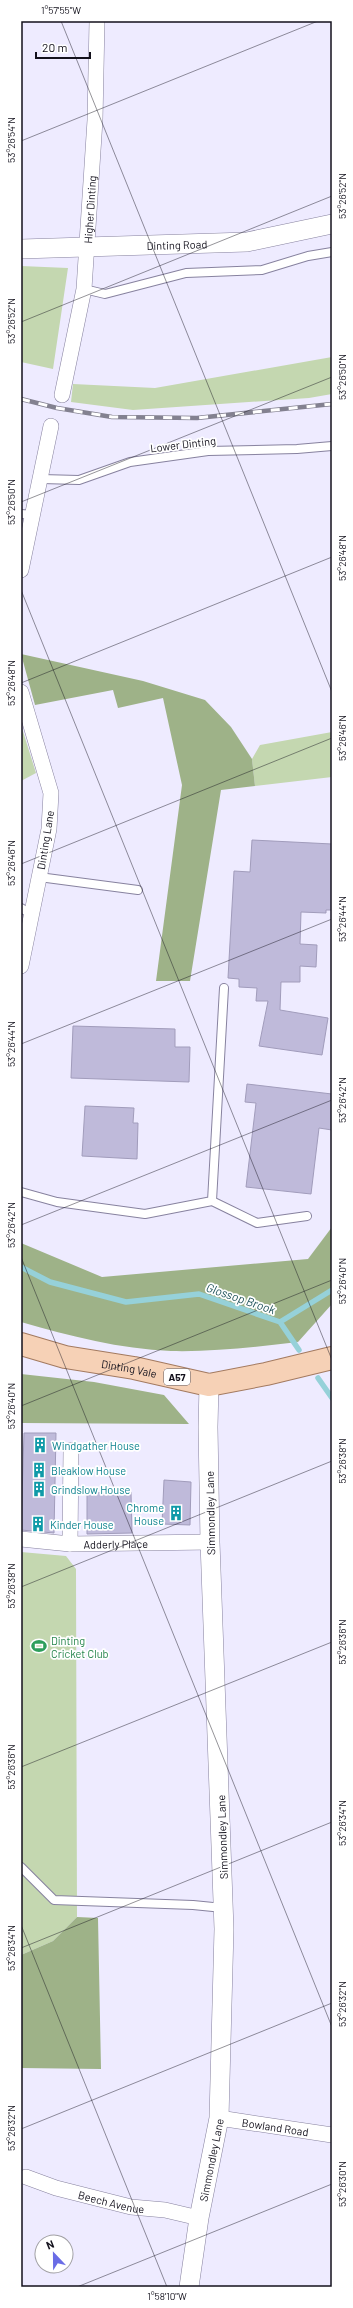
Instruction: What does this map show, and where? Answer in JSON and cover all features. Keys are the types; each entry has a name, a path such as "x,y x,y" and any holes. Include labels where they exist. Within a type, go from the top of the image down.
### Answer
{"main road":[{"name":"Dinting Vale","path":"21,1344 65,1357 134,1368 209,1385 266,1374 332,1358"}],"street":[{"name":"Higher Dinting","path":"62,395 84,289 95,120 97,21"},
{"name":"Dinting Road","path":"21,249 247,242 332,224"},
{"path":"21,570 27,515 41,479 51,426"},
{"name":"Dinting Lane","path":"21,692 51,793 49,829 39,877 26,911 21,966"},
{"name":"Simmondley Lane","path":"189,2287 199,2218 219,2118 224,1908 210,1542 208,1427 209,1385"},
{"path":"70,1544 71,1450"},
{"name":"Adderly Place","path":"21,1539 70,1544 210,1542"},
{"name":"Bowland Road","path":"219,2118 332,2135"},
{"name":"Beech Avenue","path":"26,2177 56,2188 131,2207 165,2210 199,2218"}],"lane":[{"path":"84,289 105,294 186,273 262,270 308,256 332,252"},
{"name":"Lower Dinting","path":"41,479 79,480 130,462 208,451 297,449 332,446"},
{"path":"39,877 138,890"},
{"path":"212,1201 224,988"},
{"path":"21,1192 57,1202 145,1214 212,1201 257,1223 307,1216"},
{"path":"21,1867 54,1900 193,1905 224,1908"}],"green space":[{"path":"21,266 68,268 53,369 21,362"},
{"path":"332,357 332,394 309,398 133,410 71,402 73,384 155,388"},
{"path":"21,654 143,681 205,700 231,727 252,759 255,786 221,790 190,981 156,981 182,785 163,698 118,708 113,690 35,705"},
{"path":"21,725 36,773 21,781"},
{"path":"332,732 332,777 255,786 252,759 260,745"},
{"path":"332,1227 332,1304 298,1342 219,1350 152,1350 95,1341 21,1322 21,1243 102,1277 308,1259"},
{"path":"21,1374 94,1382 164,1395 189,1424 21,1423"},
{"path":"21,1552 66,1556 76,1569 77,1917 53,1941 21,1955"},
{"path":"77,1917 98,1918 101,2069 21,2068 21,1955 53,1941"}],"building":[{"path":"252,840 332,844 332,910 326,910 326,913 301,912 300,944 317,945 316,967 300,966 300,982 281,982 280,1010 328,1018 322,1055 259,1046 268,1001 256,1001 257,988 239,987 239,979 228,978 234,871 250,872"},
{"path":"73,1026 175,1029 175,1047 190,1047 189,1082 71,1078"},
{"path":"247,1084 332,1094 332,1130 319,1128 311,1194 246,1187 256,1103 245,1102"},
{"path":"85,1106 134,1108 133,1123 138,1123 137,1159 82,1156"},
{"path":"24,1433 56,1433 54,1533 21,1530"},
{"path":"164,1480 191,1482 190,1525 162,1524"},
{"path":"131,1492 132,1533 87,1534 87,1493"}],"waterway":[{"name":"Glossop Brook","path":"21,1267 50,1282 126,1302 199,1294 280,1322 332,1290"},
{"path":"280,1322 299,1350"},
{"path":"318,1378 332,1398"}],"railway":[{"path":"21,399 57,408 112,417 197,418 332,404"}],"place":[{"name":"Windgather House","path":"40,1445"},
{"name":"Bleaklow House","path":"39,1470"},
{"name":"Grindslow House","path":"39,1489"},
{"name":"Chrome House","path":"176,1513"},
{"name":"Kinder House","path":"38,1524"},
{"name":"Dinting Cricket Club","path":"39,1646"}]}
